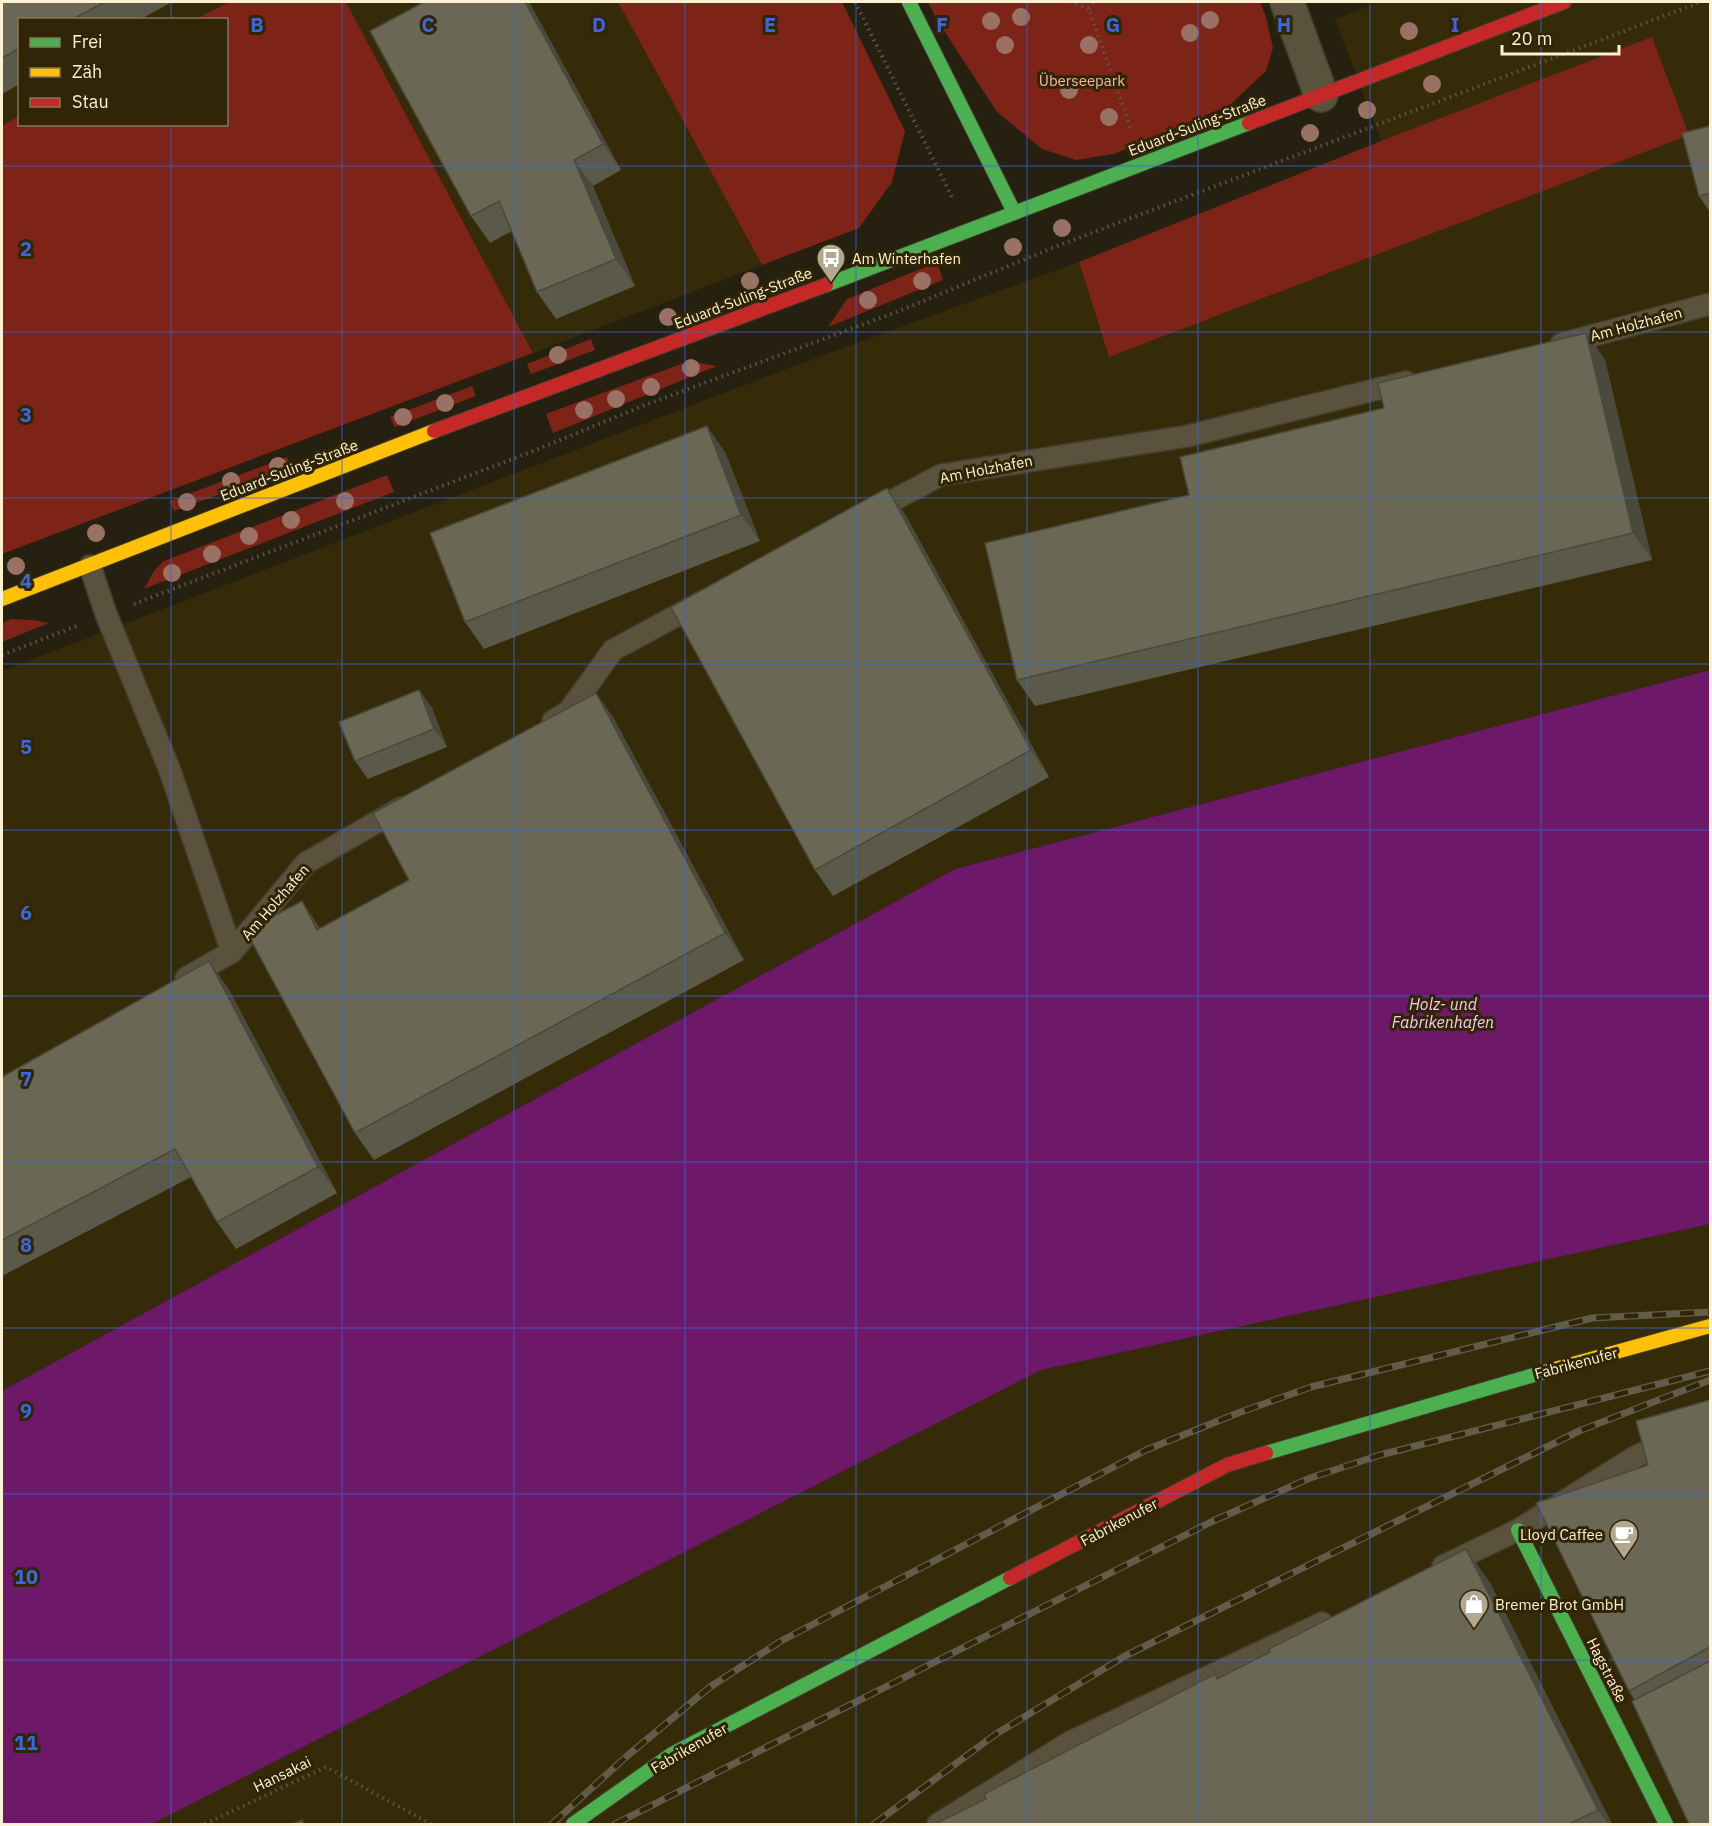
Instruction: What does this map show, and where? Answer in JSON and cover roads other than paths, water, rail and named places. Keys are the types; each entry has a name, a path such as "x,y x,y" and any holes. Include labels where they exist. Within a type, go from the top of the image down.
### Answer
{"street":[{"path":"909,2 1014,212"},
{"path":"1287,2 1321,95"},
{"name":"Eduard-Suling-Straße","path":"2,599 386,449 1144,164 1564,2"},
{"name":"Fabrikenufer","path":"573,1824 672,1754 1227,1465 1461,1395 1710,1326"},
{"name":"Hagstraße","path":"1518,1530 1666,1824"}],"lane":[{"name":"Am Holzhafen","path":"1544,348 1710,304"},
{"name":"Am Holzhafen","path":"856,520 941,475 1188,436 1429,376"},
{"path":"90,566 106,614 169,768 232,952"},
{"path":"539,729 569,711 613,650 719,593"},
{"name":"Am Holzhafen","path":"169,987 232,952 306,863 417,799"},
{"path":"1422,1575 1518,1530 1635,1457 1710,1421"},
{"path":"938,1824 1072,1741 1337,1616"}],"water":[{"name":"Holz- und Fabrikenhafen","path":"1710,670 1710,1224 1041,1370 152,1824 2,1824 2,1391 955,869"}],"railway":[{"path":"552,1824 627,1756 710,1687 781,1641 1146,1450 1311,1387 1592,1318 1710,1312"},
{"path":"615,1824 1213,1521 1310,1478 1380,1455 1710,1371"},
{"path":"874,1824 996,1734 1125,1656 1579,1431 1710,1380"}],"place":[{"name":"Am Winterhafen","path":"831,284"},
{"name":"Lloyd Caffee","path":"1624,1560"},
{"name":"Bremer Brot GmbH","path":"1474,1630"}],"park label":[{"name":"Überseepark","path":"1082,80"}]}
